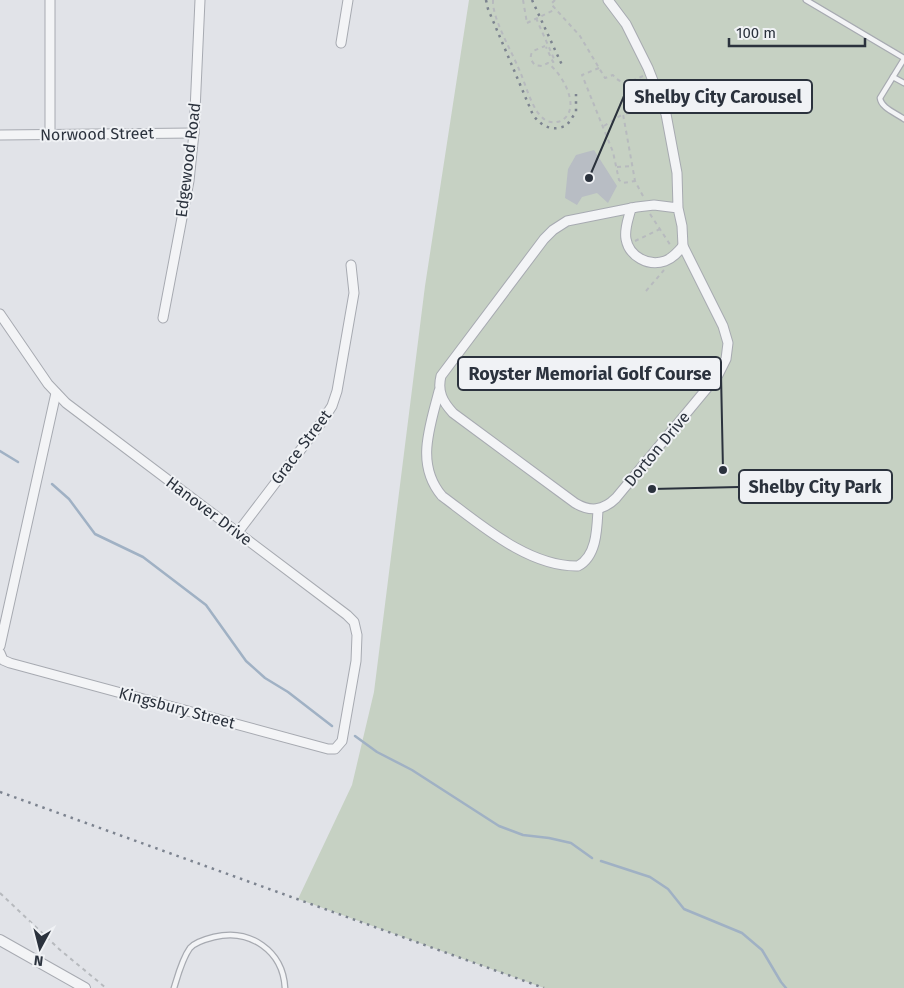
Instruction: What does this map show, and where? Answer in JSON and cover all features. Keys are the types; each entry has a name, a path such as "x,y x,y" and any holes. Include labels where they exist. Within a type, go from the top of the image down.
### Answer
{"street":[{"path":"50,0 50,134"},
{"name":"Edgewood Road","path":"163,318 189,180 194,133 200,0"},
{"path":"341,43 348,0"},
{"name":"Dorton Drive","path":"598,509 610,504 616,498 711,384 726,359 728,343 723,326 683,246 682,226 678,208 677,173 663,108 650,73 626,24 608,0"},
{"name":"Norwood Street","path":"0,135 194,133"},
{"path":"439,390 443,400 453,413 575,503 586,508 598,509 596,537 592,549 581,565 563,566 528,554 504,542 450,502 435,488 430,474 426,449 441,376 552,230 567,221 632,208 654,205 678,208"},
{"path":"632,208 626,230 628,244 635,255 647,262 660,263 683,246"},
{"name":"Grace Street","path":"238,532 332,406 337,391 354,293 351,265"},
{"name":"Hanover Drive","path":"0,314 66,403 347,614 354,622 357,635 356,661 344,727"},
{"path":"0,646 56,392"},
{"name":"Kingsbury Street","path":"0,654 3,660 10,663 328,749 335,749 342,741 344,727"},
{"path":"0,940 85,988"}],"lane":[{"path":"806,0 904,58 880,98 880,102 883,105 904,118"},
{"path":"893,77 904,83"},
{"path":"174,988 178,974 191,947 206,938 229,934 247,937 271,952 280,964 285,976 286,988"}],"path":[{"path":"493,0 494,9 505,40 535,107 547,121 557,122 566,118 571,102 560,75 555,69 548,63 542,66 536,65 532,61 533,51 545,46 553,62 555,61 536,18"},
{"path":"523,0 527,23 556,9"},
{"path":"555,0 551,4 580,36 605,78 613,75 622,83 630,82 650,73"},
{"path":"600,68 582,76 614,152 617,176 620,182 635,181"},
{"path":"603,126 623,114 663,108"},
{"path":"623,114 635,181 643,196"},
{"path":"617,167 632,166"},
{"path":"646,291 666,268 673,253 647,210"},
{"path":"628,244 660,229"},
{"path":"0,893 59,949 106,988"}],"green space":[{"path":"469,0 904,0 904,988 544,988 298,899 352,785 374,692 425,286"}],"building":[{"path":"594,150 617,186 608,203 597,193 582,197 577,205 565,198 568,169 576,155"}],"waterway":[{"path":"0,451 18,462"},
{"path":"52,484 69,499 95,534 143,557 206,605 246,661 265,678 288,692 332,726"},
{"path":"355,736 377,752 412,770 499,826 523,835 571,843 592,858"},
{"path":"601,861 650,877 668,889 684,909 742,933 762,950 786,988"}],"railway":[{"path":"486,0 488,9 536,119 552,128 567,125 576,112 576,94"},
{"path":"532,0 562,65"},
{"path":"0,792 544,988"}],"place":[{"name":"Shelby City Carousel","path":"589,178"},
{"name":"Royster Memorial Golf Course","path":"723,470"},
{"name":"Shelby City Park","path":"652,489"}]}
